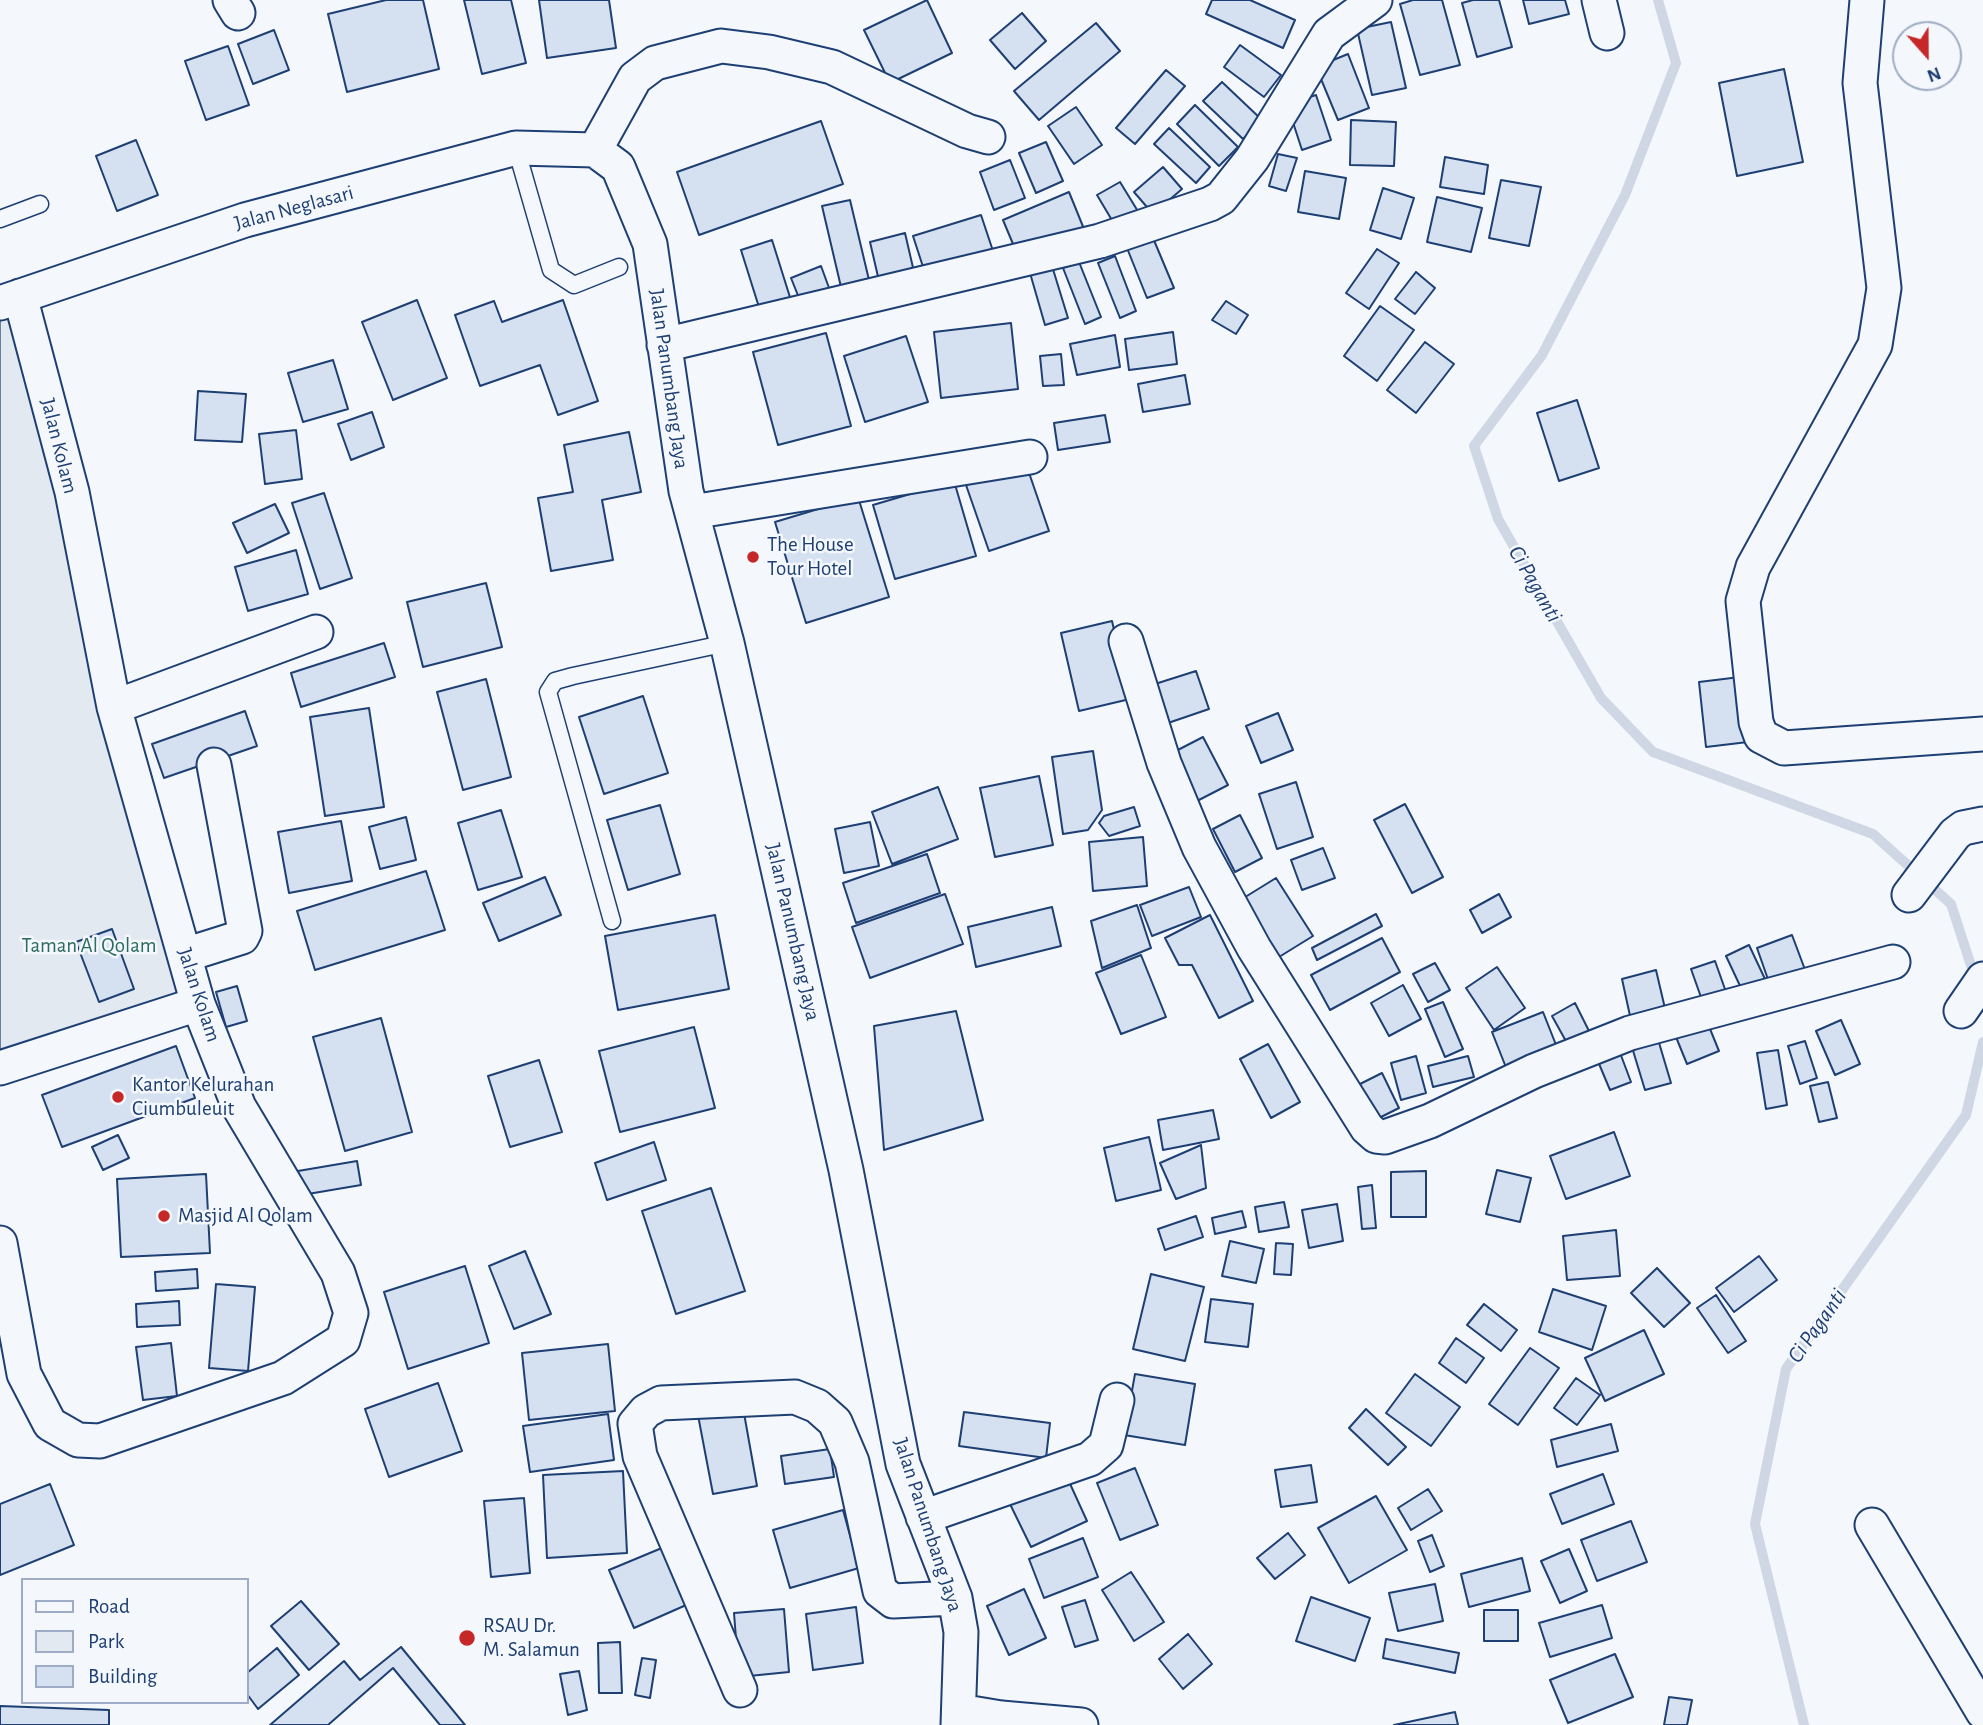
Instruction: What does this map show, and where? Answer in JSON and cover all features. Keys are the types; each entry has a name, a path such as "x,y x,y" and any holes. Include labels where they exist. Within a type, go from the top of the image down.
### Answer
{"street":[{"path":"664,345 1100,241 1210,204 1221,198 1252,159 1329,34 1375,0"},
{"path":"1598,0 1607,33"},
{"path":"1867,0 1860,83 1884,288 1875,345 1752,567 1743,601 1756,722 1761,736 1784,748 1983,734"},
{"path":"596,150 635,78 655,63 721,46 769,52 832,67 967,131 988,137"},
{"name":"Jalan Neglasari","path":"10,300 245,220 516,148 596,150"},
{"name":"Jalan Panumbang Jaya","path":"596,150 618,167 650,244 692,512 727,643 846,1170 903,1464 954,1598 961,1632 959,1718"},
{"name":"Jalan Kolam","path":"0,1244 12,1378 50,1424 78,1440 100,1441 283,1378 343,1340 351,1313 338,1273 239,1107 198,1004 114,707 72,492 10,300"},
{"path":"692,512 1030,457"},
{"path":"114,707 316,632"},
{"path":"1126,641 1164,763 1199,847 1254,948 1367,1128 1376,1136 1385,1137 1430,1121 1534,1071 1630,1033 1893,962"},
{"path":"185,955 242,937 245,931 246,923 214,765"},
{"path":"1909,895 1936,858 1963,828 1983,824"},
{"path":"1961,1011 1983,979"},
{"path":"0,1068 198,1004"},
{"path":"740,1690 640,1456 635,1424 646,1410 661,1402 795,1397 817,1406 835,1422 852,1462 880,1591 893,1601 954,1598"},
{"path":"923,1517 1090,1459 1105,1445 1117,1400"},
{"path":"1872,1525 1983,1712"},
{"path":"959,1718 1001,1718 1081,1725"}],"lane":[{"path":"516,148 551,270 574,285 619,267"},
{"path":"0,219 40,204"},
{"path":"612,921 548,692 555,681 573,676 727,643"}],"green space":[{"name":"Taman Al Qolam","path":"20,296 198,1004 0,1068 0,303"}],"building":[{"path":"386,0 423,0 439,69 347,92 328,14"},
{"path":"464,0 511,0 526,63 482,74"},
{"path":"539,0 609,0 616,48 547,58"},
{"path":"927,0 952,53 890,83 864,30"},
{"path":"1212,0 1250,0 1295,20 1283,48 1206,14"},
{"path":"1413,0 1442,0 1460,65 1420,75 1400,4"},
{"path":"1473,0 1499,0 1512,47 1477,57 1462,3"},
{"path":"1523,0 1565,0 1569,14 1529,24"},
{"path":"1022,13 1046,41 1015,69 990,40"},
{"path":"1391,22 1406,88 1372,95 1357,29"},
{"path":"1096,23 1120,51 1039,120 1014,91"},
{"path":"274,30 289,70 253,84 238,44"},
{"path":"1240,45 1281,75 1264,97 1224,67"},
{"path":"228,46 249,105 206,120 185,61"},
{"path":"1348,54 1369,108 1338,120 1316,67"},
{"path":"1784,69 1803,162 1737,176 1719,83"},
{"path":"1166,70 1185,86 1135,144 1116,128"},
{"path":"1222,82 1262,120 1243,139 1203,101"},
{"path":"1316,95 1331,140 1302,150 1287,104"},
{"path":"1195,105 1238,147 1219,166 1177,124"},
{"path":"1076,107 1102,145 1074,164 1048,126"},
{"path":"1351,120 1396,122 1394,166 1350,165"},
{"path":"821,121 843,184 699,235 677,172"},
{"path":"1169,128 1210,167 1196,183 1154,144"},
{"path":"136,140 158,195 117,211 96,156"},
{"path":"1046,142 1063,181 1036,193 1019,153"},
{"path":"1278,154 1297,158 1286,191 1269,186"},
{"path":"1445,157 1488,165 1484,194 1440,187"},
{"path":"1010,160 1025,198 994,210 980,172"},
{"path":"1163,167 1182,189 1153,214 1134,192"},
{"path":"1305,171 1346,178 1339,219 1298,212"},
{"path":"1501,180 1541,187 1529,246 1489,238"},
{"path":"1120,182 1139,213 1116,227 1097,195"},
{"path":"1383,188 1414,198 1401,239 1370,230"},
{"path":"1069,192 1084,229 1018,256 1003,220"},
{"path":"1437,197 1482,208 1471,252 1427,242"},
{"path":"850,200 869,280 841,287 822,206"},
{"path":"981,215 994,254 926,276 913,236"},
{"path":"905,233 914,272 879,281 870,242"},
{"path":"1153,238 1174,288 1147,298 1127,248"},
{"path":"772,240 794,310 763,320 741,250"},
{"path":"1377,249 1399,263 1369,309 1346,293"},
{"path":"1115,256 1136,311 1120,318 1098,263"},
{"path":"1079,262 1101,317 1085,324 1063,268"},
{"path":"821,266 832,296 803,308 791,278"},
{"path":"1052,266 1068,318 1045,325 1030,273"},
{"path":"1416,272 1435,288 1415,314 1395,299"},
{"path":"417,300 447,378 393,400 362,322"},
{"path":"563,300 598,401 558,415 540,365 480,386 455,315 494,301 502,322"},
{"path":"1226,301 1248,315 1236,334 1212,320"},
{"path":"1380,306 1414,330 1377,381 1344,356"},
{"path":"1011,323 1018,389 941,398 934,332"},
{"path":"1173,332 1177,364 1129,370 1125,339"},
{"path":"826,333 851,426 778,445 753,352"},
{"path":"1115,335 1120,367 1077,375 1070,344"},
{"path":"906,336 928,402 865,422 844,356"},
{"path":"1425,342 1454,364 1416,413 1387,390"},
{"path":"1061,354 1064,385 1043,386 1040,356"},
{"path":"333,360 348,409 303,422 288,373"},
{"path":"1185,375 1190,404 1143,412 1138,384"},
{"path":"198,391 246,394 242,442 195,440"},
{"path":"1577,400 1599,468 1559,481 1537,413"},
{"path":"372,412 384,447 351,460 338,424"},
{"path":"1105,415 1110,442 1058,450 1054,423"},
{"path":"296,430 302,479 265,484 259,434"},
{"path":"629,432 641,492 602,500 613,560 551,571 538,498 573,492 564,445"},
{"path":"1026,464 1049,531 989,551 966,485"},
{"path":"954,481 976,556 895,579 873,505"},
{"path":"324,493 352,578 320,589 292,503"},
{"path":"858,497 889,597 806,623 775,522"},
{"path":"275,504 289,533 247,553 233,523"},
{"path":"296,550 308,594 248,611 235,567"},
{"path":"486,583 502,647 423,667 407,602"},
{"path":"1112,621 1130,699 1079,711 1061,633"},
{"path":"384,643 395,677 301,707 291,673"},
{"path":"1196,671 1209,709 1168,723 1155,684"},
{"path":"1740,677 1748,742 1706,747 1699,682"},
{"path":"486,679 511,777 463,790 437,692"},
{"path":"643,696 668,773 604,794 579,717"},
{"path":"369,708 384,807 325,816 310,717"},
{"path":"245,711 257,746 164,778 152,744"},
{"path":"1278,713 1293,750 1261,763 1246,726"},
{"path":"1203,737 1228,785 1197,801 1172,753"},
{"path":"1093,751 1102,810 1088,830 1063,834 1052,757"},
{"path":"1039,776 1053,845 995,857 980,788"},
{"path":"1296,782 1313,837 1277,849 1259,794"},
{"path":"938,787 958,839 892,864 872,812"},
{"path":"1405,804 1443,877 1412,893 1374,820"},
{"path":"660,805 680,874 628,890 607,820"},
{"path":"1134,807 1140,826 1109,836 1099,823 1104,816"},
{"path":"501,810 522,877 478,890 458,823"},
{"path":"1240,815 1262,858 1235,872 1213,829"},
{"path":"406,817 416,860 380,869 369,827"},
{"path":"341,821 352,881 289,893 278,832"},
{"path":"870,822 879,866 844,873 835,829"},
{"path":"1143,837 1147,886 1093,891 1089,842"},
{"path":"1323,848 1335,878 1302,890 1291,860"},
{"path":"927,854 940,893 856,923 843,883"},
{"path":"426,871 445,930 315,970 297,911"},
{"path":"545,877 561,915 499,941 483,903"},
{"path":"1276,878 1313,936 1279,957 1242,899"},
{"path":"1189,887 1201,917 1152,936 1140,905"},
{"path":"945,894 963,944 870,978 852,927"},
{"path":"1499,894 1511,917 1482,933 1470,910"},
{"path":"1137,905 1151,948 1102,968 1091,921"},
{"path":"1052,907 1061,946 976,967 968,927"},
{"path":"1376,914 1382,926 1317,960 1312,948"},
{"path":"715,915 729,989 618,1010 605,936"},
{"path":"1210,915 1253,1001 1219,1018 1192,965 1179,965 1165,938"},
{"path":"112,929 134,989 99,1002 76,942"},
{"path":"1792,935 1807,975 1771,988 1757,948"},
{"path":"1382,938 1400,972 1330,1010 1311,975"},
{"path":"1749,945 1765,979 1742,990 1726,956"},
{"path":"1141,955 1166,1017 1121,1034 1096,973"},
{"path":"1715,961 1726,992 1702,1000 1691,969"},
{"path":"1435,963 1450,990 1428,1002 1413,974"},
{"path":"1497,967 1525,1008 1494,1030 1466,988"},
{"path":"1656,970 1667,1017 1632,1025 1622,979"},
{"path":"1403,985 1421,1019 1389,1036 1371,1003"},
{"path":"237,986 247,1021 226,1027 216,992"},
{"path":"1443,1002 1463,1049 1445,1057 1425,1009"},
{"path":"1575,1003 1589,1031 1567,1043 1552,1016"},
{"path":"956,1011 983,1120 884,1150 874,1026"},
{"path":"1543,1012 1560,1055 1509,1075 1492,1032"},
{"path":"381,1018 412,1132 345,1151 313,1037"},
{"path":"1841,1020 1860,1064 1835,1075 1816,1031"},
{"path":"1708,1024 1719,1051 1687,1064 1676,1037"},
{"path":"694,1027 715,1108 620,1132 599,1051"},
{"path":"1657,1036 1671,1083 1645,1090 1631,1044"},
{"path":"1805,1041 1817,1078 1800,1084 1788,1046"},
{"path":"1268,1044 1300,1102 1271,1118 1240,1059"},
{"name":"Kantor Kelurahan Ciumbuleuit","path":"176,1046 195,1098 62,1147 42,1095"},
{"path":"1619,1050 1631,1082 1610,1090 1597,1059"},
{"path":"1778,1050 1787,1105 1766,1109 1757,1053"},
{"path":"1416,1056 1426,1093 1401,1100 1391,1063"},
{"path":"1468,1056 1474,1077 1433,1087 1428,1066"},
{"path":"539,1060 562,1132 510,1147 488,1076"},
{"path":"1382,1073 1399,1108 1375,1120 1358,1085"},
{"path":"1828,1082 1837,1118 1819,1122 1810,1086"},
{"path":"1213,1110 1219,1139 1163,1150 1158,1120"},
{"path":"1614,1132 1630,1176 1566,1199 1550,1156"},
{"path":"118,1135 129,1158 103,1170 92,1147"},
{"path":"1149,1137 1161,1190 1116,1201 1104,1148"},
{"path":"654,1142 666,1180 607,1200 595,1163"},
{"path":"1201,1145 1206,1188 1176,1199 1160,1163"},
{"path":"357,1161 361,1185 302,1195 298,1171"},
{"path":"1497,1170 1531,1178 1520,1222 1486,1214"},
{"path":"1426,1171 1426,1217 1391,1217 1391,1172"},
{"name":"Masjid Al Qolam","path":"206,1174 210,1253 121,1257 117,1179"},
{"path":"1372,1185 1376,1228 1362,1229 1358,1187"},
{"path":"711,1188 745,1291 676,1314 642,1211"},
{"path":"1284,1202 1289,1227 1259,1232 1255,1207"},
{"path":"1337,1204 1343,1241 1309,1248 1302,1210"},
{"path":"1242,1211 1246,1227 1215,1234 1212,1218"},
{"path":"1196,1216 1203,1237 1165,1250 1158,1229"},
{"path":"1616,1230 1620,1276 1567,1280 1563,1236"},
{"path":"1230,1241 1264,1249 1256,1283 1222,1276"},
{"path":"1276,1243 1293,1244 1291,1275 1274,1274"},
{"path":"525,1251 551,1314 514,1329 489,1266"},
{"path":"1759,1256 1777,1280 1734,1312 1716,1288"},
{"path":"465,1266 489,1343 408,1369 384,1292"},
{"path":"1657,1268 1690,1303 1664,1327 1631,1293"},
{"path":"197,1269 198,1288 156,1291 155,1272"},
{"path":"1151,1274 1204,1287 1185,1361 1133,1349"},
{"path":"216,1284 255,1287 248,1371 209,1368"},
{"path":"1553,1289 1606,1306 1592,1350 1539,1332"},
{"path":"1716,1295 1746,1341 1728,1353 1697,1308"},
{"path":"1211,1299 1253,1304 1248,1347 1205,1342"},
{"path":"179,1301 180,1325 137,1327 136,1304"},
{"path":"1484,1304 1517,1330 1501,1351 1467,1325"},
{"path":"1644,1330 1664,1374 1605,1401 1585,1358"},
{"path":"1456,1338 1484,1358 1466,1383 1439,1363"},
{"path":"171,1343 177,1396 143,1400 136,1347"},
{"path":"608,1344 615,1411 529,1420 522,1353"},
{"path":"1530,1348 1559,1368 1518,1425 1489,1404"},
{"path":"1135,1374 1195,1384 1185,1445 1124,1435"},
{"path":"1415,1374 1460,1407 1431,1446 1386,1413"},
{"path":"1576,1378 1600,1395 1577,1425 1554,1408"},
{"path":"438,1383 462,1451 389,1477 365,1409"},
{"path":"742,1402 757,1486 713,1494 697,1410"},
{"path":"1366,1409 1406,1447 1388,1465 1349,1428"},
{"path":"964,1412 1050,1423 1046,1458 959,1446"},
{"path":"608,1414 614,1460 530,1472 523,1426"},
{"path":"1611,1424 1618,1451 1557,1467 1551,1440"},
{"path":"830,1449 834,1477 785,1484 781,1456"},
{"path":"1311,1465 1317,1502 1281,1507 1275,1470"},
{"path":"1135,1468 1158,1525 1120,1540 1097,1483"},
{"path":"623,1471 627,1553 547,1558 543,1475"},
{"path":"1603,1474 1614,1504 1562,1524 1550,1494"},
{"path":"1066,1475 1087,1521 1031,1547 1009,1502"},
{"path":"50,1484 74,1545 0,1575 0,1504"},
{"path":"1428,1489 1442,1511 1411,1530 1398,1508"},
{"path":"1376,1496 1407,1550 1349,1583 1318,1528"},
{"path":"524,1498 530,1573 491,1577 484,1501"},
{"path":"843,1510 859,1568 790,1588 773,1530"},
{"path":"1631,1521 1647,1562 1597,1581 1581,1540"},
{"path":"1288,1533 1305,1555 1275,1579 1257,1558"},
{"path":"1432,1535 1444,1566 1430,1572 1418,1541"},
{"path":"1083,1538 1098,1577 1044,1598 1029,1559"},
{"path":"669,1545 693,1602 634,1628 609,1570"},
{"path":"1569,1549 1587,1591 1560,1603 1541,1561"},
{"path":"1522,1558 1530,1591 1469,1607 1461,1574"},
{"path":"1131,1572 1164,1622 1134,1641 1102,1590"},
{"path":"1435,1584 1443,1621 1398,1631 1389,1593"},
{"path":"1024,1589 1046,1638 1009,1655 987,1606"},
{"path":"1311,1597 1370,1618 1355,1661 1296,1641"},
{"path":"1085,1600 1098,1640 1075,1647 1062,1607"},
{"path":"301,1601 339,1644 309,1670 271,1626"},
{"path":"1602,1605 1612,1638 1550,1657 1539,1623"},
{"path":"856,1607 863,1663 813,1670 806,1614"},
{"path":"784,1609 789,1672 739,1677 734,1613"},
{"path":"1484,1610 1518,1610 1518,1641 1484,1641"},
{"path":"1188,1634 1212,1664 1183,1689 1159,1659"},
{"path":"1386,1639 1459,1653 1455,1673 1383,1658"},
{"path":"620,1642 622,1693 599,1693 598,1643"},
{"path":"401,1647 465,1725 440,1725 393,1668 328,1725 270,1725 344,1661 360,1680"},
{"path":"277,1648 299,1675 258,1709 248,1695 248,1672"},
{"path":"1615,1654 1633,1697 1568,1723 1550,1680"},
{"path":"642,1658 656,1660 650,1698 635,1695"},
{"path":"579,1671 587,1710 568,1715 560,1674"},
{"path":"1669,1697 1692,1700 1687,1725 1664,1725"},
{"path":"0,1706 109,1710 109,1725 0,1725"},
{"path":"1455,1712 1458,1725 1394,1725"}],"waterway":[{"name":"Ci Paganti","path":"1658,0 1676,63 1625,195 1542,355 1474,446 1498,519 1601,698 1653,752 1873,834 1951,904 1976,981"},
{"name":"Ci Paganti","path":"1804,1725 1755,1524 1786,1369 1966,1115 1983,1042"}],"place":[{"name":"The House Tour Hotel","path":"753,557"},
{"name":"Kantor Kelurahan Ciumbuleuit","path":"118,1097"},
{"name":"Masjid Al Qolam","path":"164,1216"},
{"name":"RSAU Dr. M. Salamun","path":"467,1638"}]}
